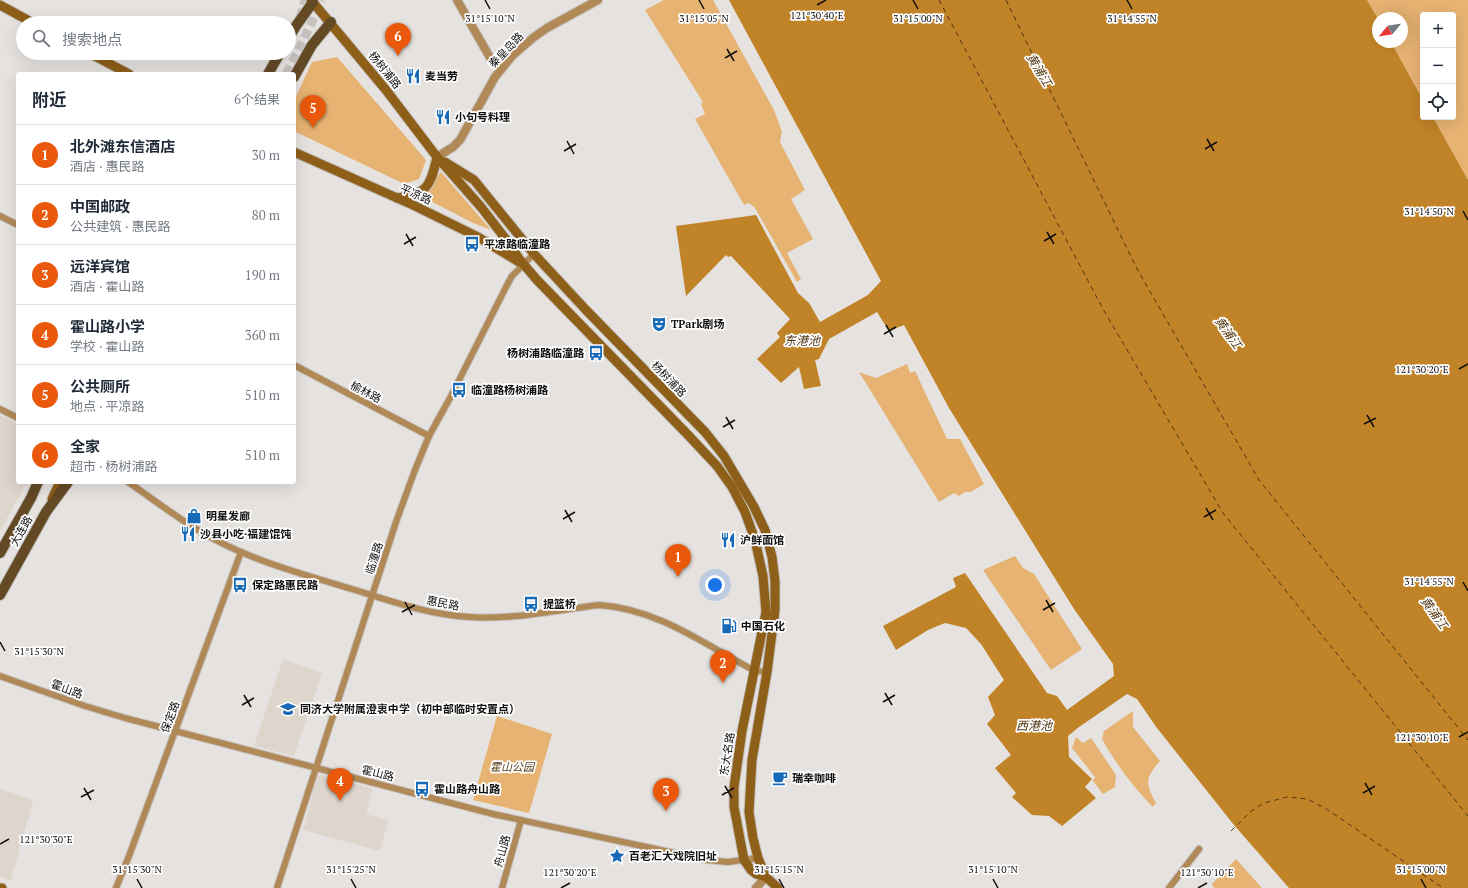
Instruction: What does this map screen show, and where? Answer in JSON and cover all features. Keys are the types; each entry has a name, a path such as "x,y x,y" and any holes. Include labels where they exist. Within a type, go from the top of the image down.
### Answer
{"main road":[{"name":"杨树浦路","path":"312,1 331,22 437,157 481,207 537,280 689,436 716,466 732,487 745,512 755,540 762,576 766,612 755,671"},
{"path":"296,26 312,1"},
{"path":"0,5 20,16"},
{"path":"296,73 312,44 331,22"},
{"path":"102,60 125,72"},
{"path":"269,72 276,60"},
{"name":"平凉路","path":"296,153 478,237 524,264"},
{"name":"杨树浦路","path":"437,157 474,180 534,254 586,310 705,432 724,456 742,484 764,530 772,557 775,581 775,610 774,629 767,672"},
{"path":"396,198 408,197 427,187 433,176 437,157"},
{"name":"大连路","path":"0,553 38,484"},
{"path":"46,512 59,484"},
{"name":"大连路","path":"0,595 46,512 67,484"},
{"name":"东大名路","path":"744,860 734,807 734,787 742,731 755,671"},
{"path":"767,672 752,760 749,812 758,858 766,877 778,888"},
{"path":"744,860 756,874 766,877"}],"street":[{"path":"457,0 492,61 501,69"},
{"name":"秦皇岛路","path":"437,157 453,147 460,140 501,69 512,56 538,34 558,21 598,0"},
{"path":"0,216 16,224"},
{"name":"临潼路","path":"277,888 396,522 415,470 429,436 512,276 534,254"},
{"name":"榆林路","path":"296,366 429,436"},
{"path":"0,409 16,417"},
{"name":"惠民路","path":"131,484 203,533 241,552 295,572 372,595 451,616 471,617 498,618 599,605 615,606 650,616 677,627 755,671 767,672"},
{"name":"保定路","path":"116,888 176,731 241,552"},
{"name":"霍山路","path":"0,676 85,706 125,718 493,814 707,860 728,862 758,858"},
{"name":"舟山路","path":"502,888 521,820"},
{"path":"1169,888 1198,849"},
{"path":"756,888 766,877"}],"shaded area":[{"path":"0,415 16,423 16,484 26,484 0,531"},
{"name":"同济大学附属澄衷中学（初中部临时安置点）","path":"283,659 322,673 294,756 254,746"},
{"path":"318,774 372,788 366,814 388,820 380,851 303,830"},
{"path":"0,789 33,800 11,881 0,877"}],"green space":[{"path":"664,0 713,0 774,110 782,132 780,142 805,190 791,199 813,239 787,253 801,279 797,282 755,208 749,203 744,205 695,119 705,114 701,104 703,102 645,10"},
{"path":"1367,0 1468,0 1468,180 1435,120 1456,120 1456,12 1420,12 1420,95 1394,48 1408,48 1408,12 1374,12"},
{"path":"337,57 426,160 419,179 404,184 296,132 296,97 312,62"},
{"path":"441,172 491,230 473,223 421,196"},
{"path":"907,364 910,373 915,371 947,439 960,439 984,484 971,492 965,492 959,496 954,493 939,502 859,372 876,378"},
{"path":"1015,556 1023,568 1034,574 1082,649 1051,670 983,570"},
{"path":"1133,711 1133,727 1160,761 1149,776 1148,781 1148,785 1156,803 1153,807 1125,775 1102,739 1104,731"},
{"name":"霍山公园","path":"497,716 552,734 529,813 473,800"},
{"path":"1076,737 1083,743 1091,738 1116,775 1115,787 1103,794 1093,781 1095,777 1072,748"},
{"path":"1236,859 1262,888 1214,888 1212,884"}],"water":[{"path":"729,0 1367,0 1374,12 1372,12 1372,48 1394,48 1420,95 1420,120 1435,120 1468,180 1468,888 1289,888 1234,825 1157,728 1137,699 1127,694 1068,736 1069,757 1092,779 1085,787 1096,798 1062,826 1049,816 1032,815 1012,797 1016,793 995,768 1011,755 987,724 995,715 988,697 1004,680 981,644 966,628 945,623 928,630 896,650 883,626 956,587 953,578 965,573 1047,693 1057,696 1067,710 1114,676 1113,664 1074,609 949,408 904,325 889,331 877,312 829,339 819,359 815,360 821,386 804,389 799,367 781,383 757,359 780,337 777,333 790,319 731,256 728,257 726,255 686,296 676,226 756,215 798,293 809,303 820,322 868,295 881,281"}],"ferry route":[{"path":"939,0 1103,309 1223,513 1468,816"},
{"path":"1006,0 1137,269 1259,480 1468,740"},
{"path":"1231,831 1250,812 1264,803 1287,797 1307,799 1325,808 1443,888"}],"tunnel":[{"path":"300,18 305,0"},
{"path":"296,56 322,0"},
{"path":"287,72 294,60"}],"place":[{"name":"全家","path":"398,56"},
{"name":"麦当劳","path":"413,76"},
{"name":"小句号料理","path":"443,117"},
{"name":"公共厕所","path":"313,128"},
{"name":"平凉路临潼路","path":"472,244"},
{"name":"TPark剧场","path":"659,324"},
{"name":"杨树浦路临潼路","path":"596,353"},
{"name":"临潼路杨树浦路","path":"459,390"},
{"name":"明星发廊","path":"194,516"},
{"name":"沙县小吃·福建馄饨","path":"188,534"},
{"name":"沪鲜面馆","path":"728,540"},
{"name":"北外滩东信酒店","path":"678,577"},
{"name":"保定路惠民路","path":"240,585"},
{"name":"提篮桥","path":"531,604"},
{"name":"中国石化","path":"729,626"},
{"name":"中国邮政","path":"723,683"},
{"name":"同济大学附属澄衷中学（初中部临时安置点）","path":"288,709"},
{"name":"瑞幸咖啡","path":"780,778"},
{"name":"霍山路舟山路","path":"422,789"},
{"name":"霍山路小学","path":"340,801"},
{"name":"远洋宾馆","path":"666,811"},
{"name":"百老汇大戏院旧址","path":"617,856"}],"water label":[{"name":"黄浦江","path":"1039,70"},
{"name":"黄浦江","path":"1228,333"},
{"name":"东港池","path":"802,341"},
{"name":"黄浦江","path":"1434,613"},
{"name":"西港池","path":"1034,726"}]}
